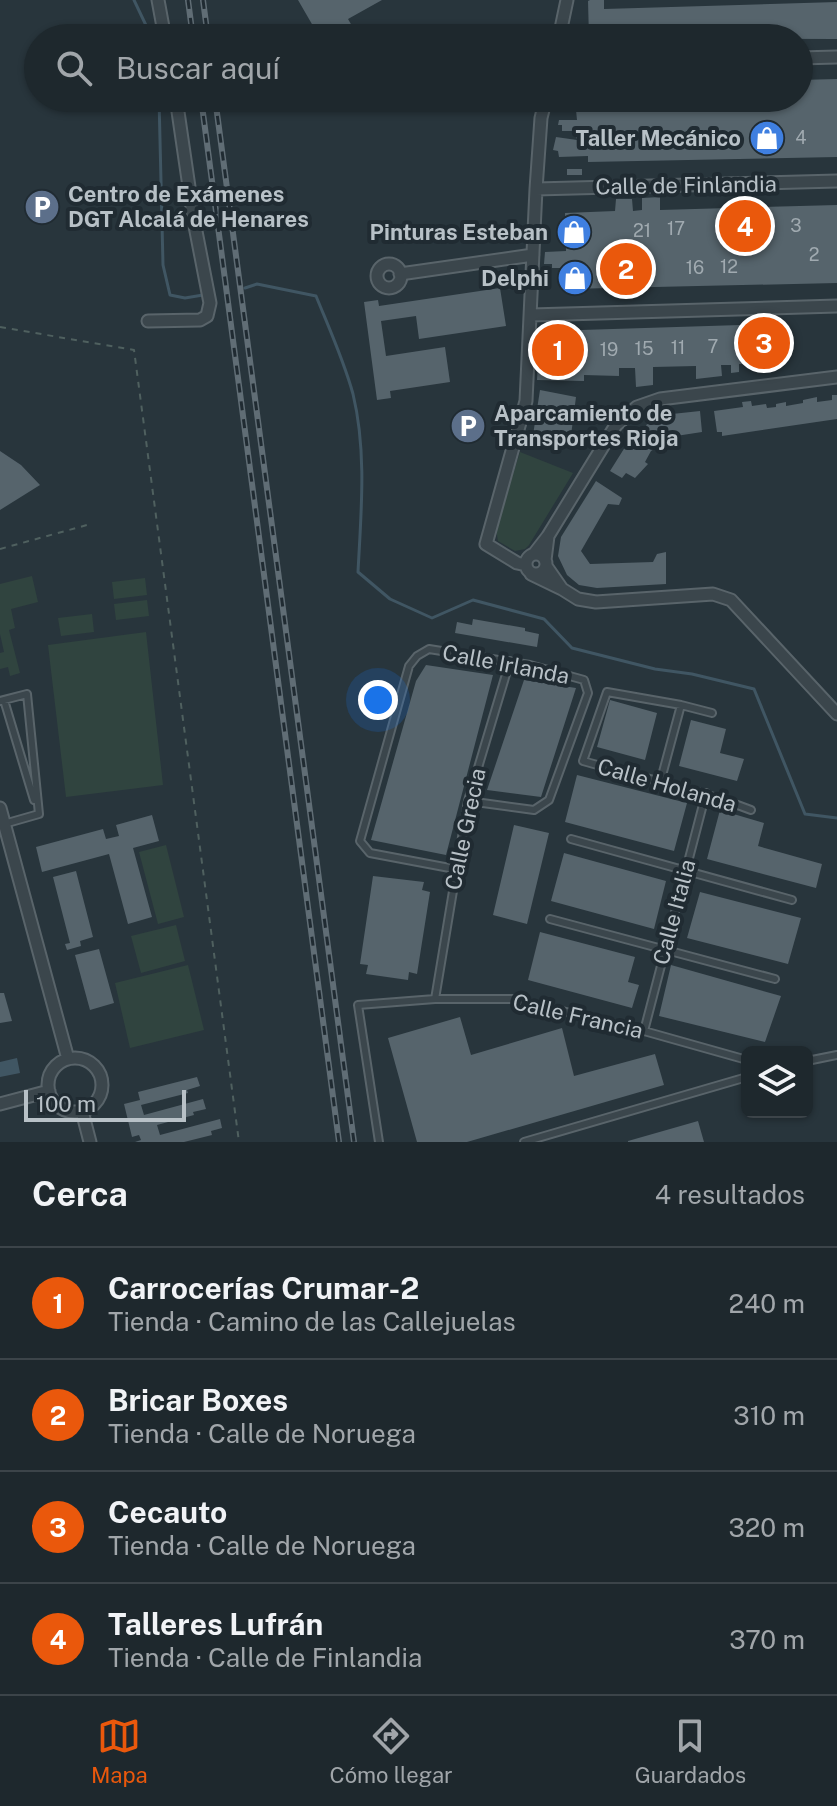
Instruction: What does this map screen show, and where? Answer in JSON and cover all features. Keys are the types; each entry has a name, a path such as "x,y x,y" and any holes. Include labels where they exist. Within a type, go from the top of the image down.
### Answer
{"street":[{"path":"158,0 162,24"},
{"path":"562,24 567,0"},
{"path":"813,58 837,57"},
{"path":"148,321 200,320 207,316 210,303 178,112"},
{"path":"542,112 526,401 486,544 578,599 596,602 713,594 731,600 837,714"},
{"name":"Calle de Finlandia","path":"536,189 837,181"},
{"path":"400,274 533,255"},
{"path":"531,315 837,306"},
{"path":"528,569 541,574 548,536 616,425 637,407 660,399 837,377"},
{"path":"528,569 527,559 542,560"},
{"path":"542,560 562,589"},
{"path":"0,808 68,1059"},
{"path":"68,1059 84,1060 97,1070 101,1078 102,1086 96,1102 82,1111 65,1110 52,1099 49,1091 50,1075 68,1059"},
{"path":"0,1104 49,1091"},
{"path":"82,1111 90,1142"}],"lane":[{"name":"Calle Irlanda","path":"455,869 370,853 360,841 409,666 417,656 429,649 510,661 584,680 588,693 549,800 534,810 468,801"},
{"name":"Calle Grecia","path":"435,999 468,801 510,661"},
{"name":"Calle Holanda","path":"681,705 607,692 583,761 706,793 751,810"},
{"path":"27,694 39,814 2,701 27,694"},
{"path":"660,783 681,705 712,713"},
{"name":"Calle Italia","path":"644,1031 706,793"},
{"path":"2,824 39,814"},
{"path":"571,839 792,900"},
{"path":"550,919 775,979"},
{"name":"Calle Francia","path":"379,1142 358,1005 435,999 513,999 741,1058"},
{"path":"813,1060 837,1055"},
{"path":"524,1142 741,1079"}],"path":[{"path":"0,327 134,350 239,1142"},
{"path":"0,549 87,525"}],"green space":[{"path":"520,452 573,473 529,545 515,551 498,541 496,529"},
{"path":"32,576 38,602 11,609 15,628 9,630 20,673 10,676 8,667 0,669 0,653 4,652 0,634 0,584"},
{"path":"145,578 147,595 114,599 112,582"},
{"path":"147,600 149,616 116,620 114,604"},
{"path":"92,614 94,632 61,636 58,618"},
{"path":"146,632 163,785 66,797 48,645"},
{"path":"166,845 184,917 158,924 139,852"},
{"path":"176,925 185,961 141,973 131,936"},
{"path":"188,965 204,1030 130,1048 115,983"}],"water":[{"path":"17,1058 20,1073 0,1077 0,1062"}],"building":[{"path":"298,0 382,0 348,19 351,24 312,24"},
{"path":"604,0 604,9 837,2 837,39 813,39 813,24 589,24 588,1"},
{"path":"837,79 837,157 588,162 588,156 559,157 558,151 553,150 556,137 577,140 575,131 562,131 562,125 558,125 559,120 577,120 576,112 813,112 813,80"},
{"path":"567,169 582,169 582,175 567,175"},
{"path":"660,197 660,210 837,205 837,283 567,289 567,268 552,268 552,264 544,264 545,252 566,251 565,213 615,211 616,199 632,199 633,211 642,210 642,198"},
{"path":"500,288 506,326 419,339 416,316 381,321 386,356 445,347 450,382 390,391 391,398 377,400 364,302 378,300 379,306"},
{"path":"772,324 773,362 782,362 782,366 756,370 756,364 739,364 739,372 731,373 731,365 721,365 722,376 696,379 696,366 653,367 653,385 636,387 635,368 619,368 619,376 584,375 584,381 537,380 540,326 549,331"},
{"path":"540,390 576,397 570,443 533,435"},
{"path":"832,395 837,395 837,419 722,436 722,432 717,432 714,411 743,407 742,402 751,401 752,406 766,404 767,408 786,402 786,406 803,403 803,400 817,397 817,402 832,400"},
{"path":"700,411 702,432 676,436 651,451 645,462 648,464 635,478 626,473 622,478 610,471 627,444 630,446 634,440 639,443 636,436 648,428 646,425 669,414 670,419 673,418 672,414"},
{"path":"0,451 21,465 40,485 0,510"},
{"path":"596,481 622,498 619,505 608,504 581,551 590,564 653,562 657,554 666,552 666,584 597,588 579,585 567,575 558,556 561,537"},
{"path":"473,619 525,628 525,631 539,634 537,647 455,633 457,622 472,625"},
{"path":"426,665 493,675 446,855 371,840 416,681"},
{"path":"524,680 576,688 541,797 487,790"},
{"path":"610,700 657,713 645,760 597,747"},
{"path":"691,720 726,729 720,753 744,759 737,781 679,766"},
{"path":"577,775 687,803 674,851 565,822"},
{"path":"720,810 764,823 758,846 822,864 816,888 707,859"},
{"path":"152,815 159,841 133,848 152,917 128,924 109,854 42,872 36,847 103,829 106,839 119,836 116,825"},
{"path":"514,825 549,833 527,924 493,915"},
{"path":"564,853 666,881 654,929 551,901"},
{"path":"76,871 93,937 80,941 81,946 67,950 65,944 70,943 53,877"},
{"path":"373,876 424,882 422,890 430,892 417,974 409,972 408,980 366,974 368,965 360,964"},
{"path":"700,892 801,918 788,964 687,938"},
{"path":"540,932 635,957 628,982 639,985 632,1008 528,980"},
{"path":"99,949 114,1003 90,1010 75,955"},
{"path":"671,965 781,996 765,1042 659,1016"},
{"path":"0,993 4,993 12,1021 0,1023"},
{"path":"460,1017 471,1055 562,1028 574,1076 655,1054 664,1085 467,1142 417,1142 388,1038"},
{"path":"197,1077 200,1086 187,1090 188,1093 141,1105 144,1115 203,1099 206,1109 157,1125 160,1135 220,1119 222,1128 211,1131 212,1135 184,1142 135,1142 141,1140 139,1135 132,1137 124,1104 140,1100 138,1092"},
{"path":"698,1121 704,1142 628,1142 628,1141"}],"waterway":[{"path":"134,0 145,24"},
{"path":"159,112 163,265 170,295 185,298 203,295"},
{"path":"245,288 257,284 316,296 336,345 353,394 360,438 362,483 358,572 390,599 432,618 473,600 544,619 572,648 754,689 805,814 837,818"}],"railway":[{"path":"188,0 191,24"},
{"path":"203,0 206,24"},
{"path":"203,112 339,1142"},
{"path":"217,112 354,1142"}],"place":[{"name":"Taller Mecánico","path":"767,138"},
{"name":"Centro de Exámenes DGT Alcalá de Henares","path":"42,207"},
{"name":"Talleres Lufrán","path":"745,226"},
{"name":"Pinturas Esteban","path":"574,232"},
{"name":"Bricar Boxes","path":"626,269"},
{"name":"Delphi","path":"575,278"},
{"name":"Cecauto","path":"764,343"},
{"name":"Carrocerías Crumar-2","path":"558,350"},
{"name":"Aparcamiento de Transportes Rioja","path":"468,426"}]}
